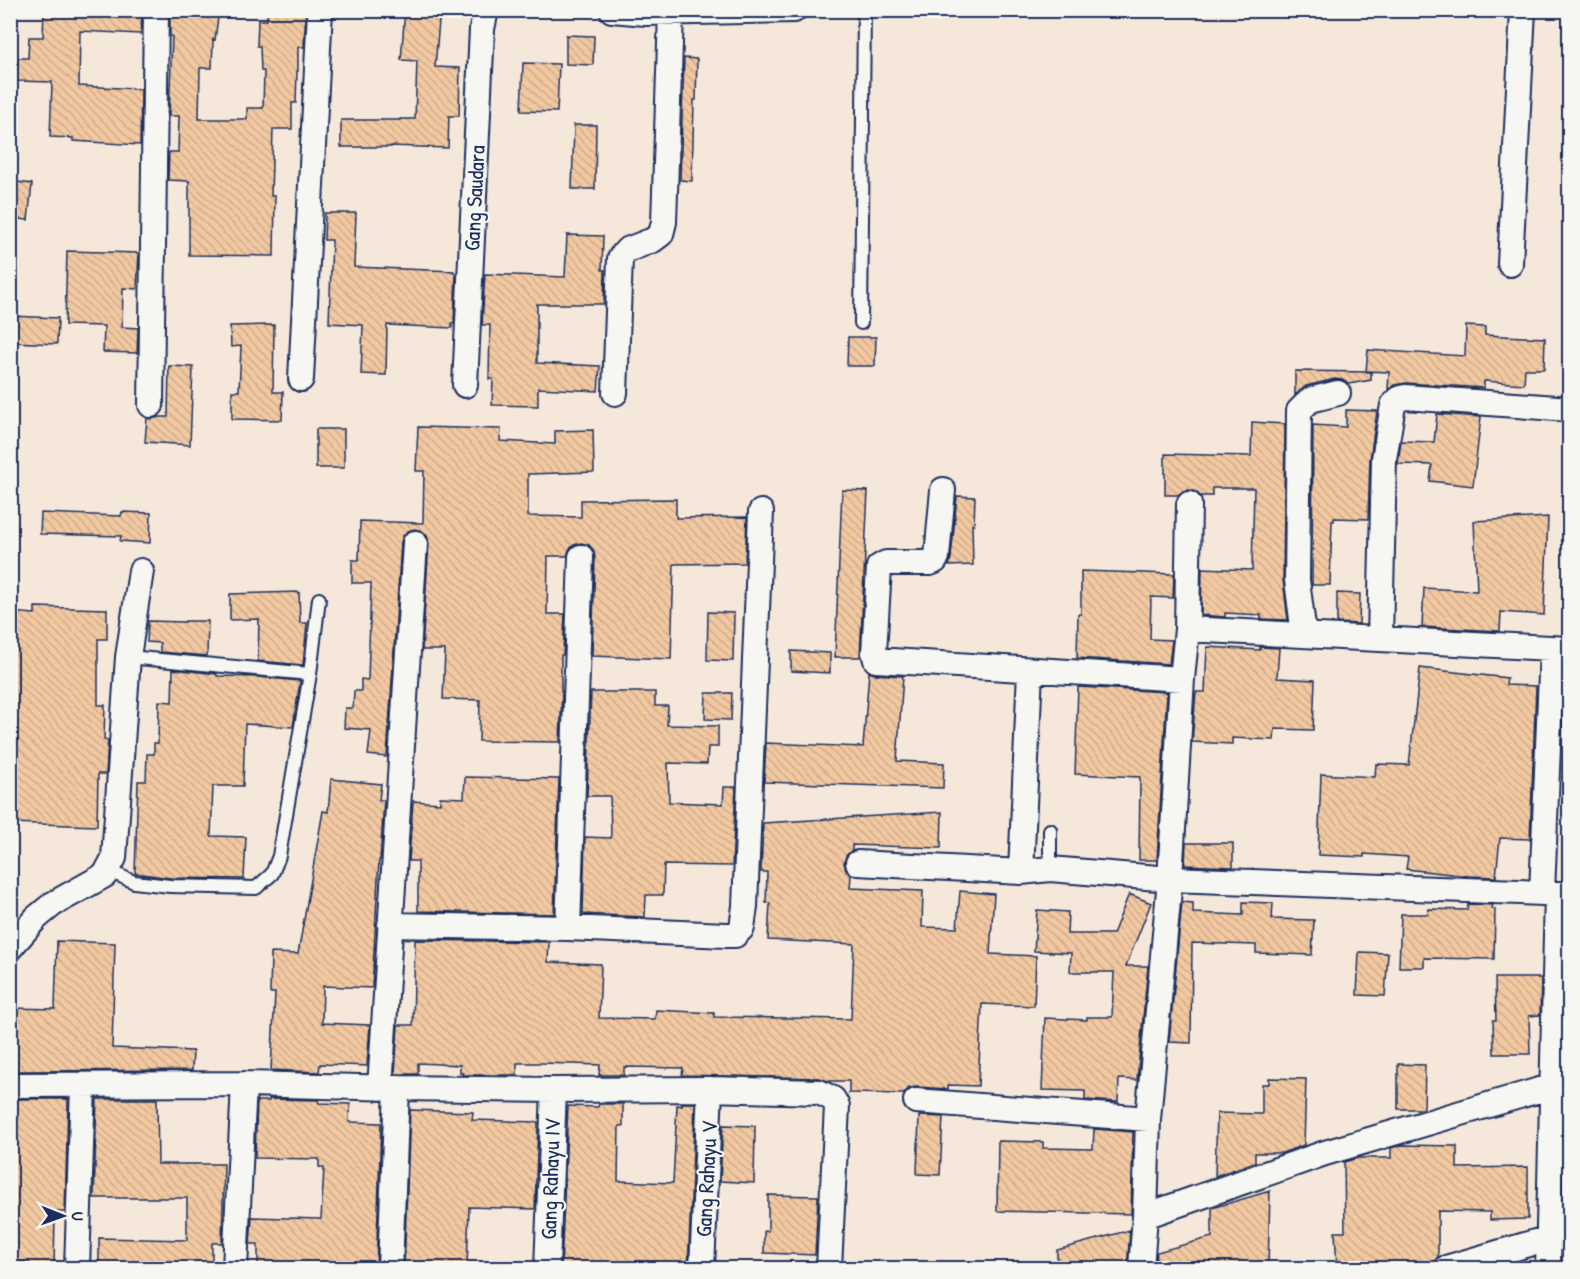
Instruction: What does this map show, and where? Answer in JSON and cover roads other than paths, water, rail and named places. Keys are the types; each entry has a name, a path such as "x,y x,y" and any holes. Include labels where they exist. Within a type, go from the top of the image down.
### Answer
{"street":[{"path":"151,405 156,10"},
{"path":"301,379 320,10"},
{"name":"Gang Saudara","path":"465,385 482,29 486,10"},
{"path":"612,10 672,13 794,10"},
{"path":"1510,264 1523,10"},
{"path":"615,393 620,258 627,250 653,240 661,234 664,222 672,13"},
{"path":"1304,635 1297,580 1299,411 1310,400 1338,393"},
{"path":"1380,639 1384,459 1394,405 1399,399 1405,397 1569,409"},
{"path":"943,490 938,556 935,561 886,563 879,567 874,653 879,662 1182,680"},
{"path":"1141,1269 1148,1119 1170,879 1187,629 1189,504"},
{"path":"390,925 568,928 726,935 735,935 742,928 745,906 761,512"},
{"path":"390,1269 388,1088 390,925 415,543"},
{"path":"568,928 581,556"},
{"path":"10,948 36,918 53,904 105,875 114,858 128,657 141,571"},
{"path":"1187,629 1561,649 1553,1086 1560,1172 1549,1238 1548,1269"},
{"path":"1021,872 1030,670"},
{"path":"858,863 1021,872 1050,869 1170,879 1556,894"},
{"path":"77,1269 83,1084"},
{"path":"235,1269 244,1084"},
{"path":"10,1085 244,1084 388,1088 710,1089 819,1092 833,1099 837,1106 829,1269"},
{"path":"1145,1216 1325,1153 1553,1086"},
{"name":"Gang Rahayu V","path":"702,1269 710,1089"},
{"name":"Gang Rahayu IV","path":"547,1269 554,1090"},
{"path":"916,1101 1148,1119"},
{"path":"1446,1269 1549,1238"}],"lane":[{"path":"861,323 864,10"},
{"path":"109,871 134,882 170,886 246,888 256,888 272,874 279,856 310,674 319,599"},
{"path":"128,657 310,674"},
{"path":"1050,830 1050,869"}]}
